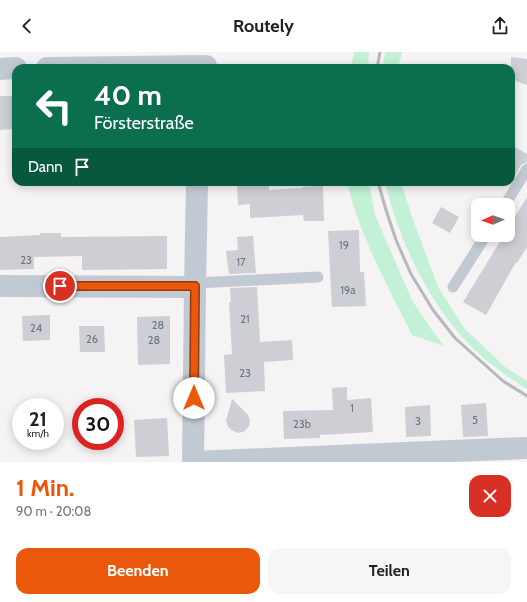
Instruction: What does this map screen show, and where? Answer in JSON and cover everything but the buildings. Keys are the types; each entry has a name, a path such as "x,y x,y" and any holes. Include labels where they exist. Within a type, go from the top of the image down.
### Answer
{"street":[{"path":"154,64 207,62"},
{"path":"0,69 12,68"},
{"path":"198,186 193,462 525,448"},
{"path":"0,286 195,285"}],"lane":[{"path":"509,198 527,169"},
{"path":"454,287 482,242"},
{"path":"195,285 318,277"}],"green space":[{"path":"354,52 369,52 368,64 352,64"},
{"path":"385,52 402,52 399,64 384,64"},
{"path":"348,186 370,186 375,215 412,300 444,346 412,335 384,279 352,202"},
{"path":"386,186 402,186 438,287 464,328 505,367 527,381 527,389 480,355 463,338 447,318 420,276 399,229"}],"railway":[{"path":"378,64 380,52"},
{"path":"379,186 396,240 411,274 433,310 455,338 503,381 527,396"}],"route":[{"path":"60,286 195,286 194,398"}]}
